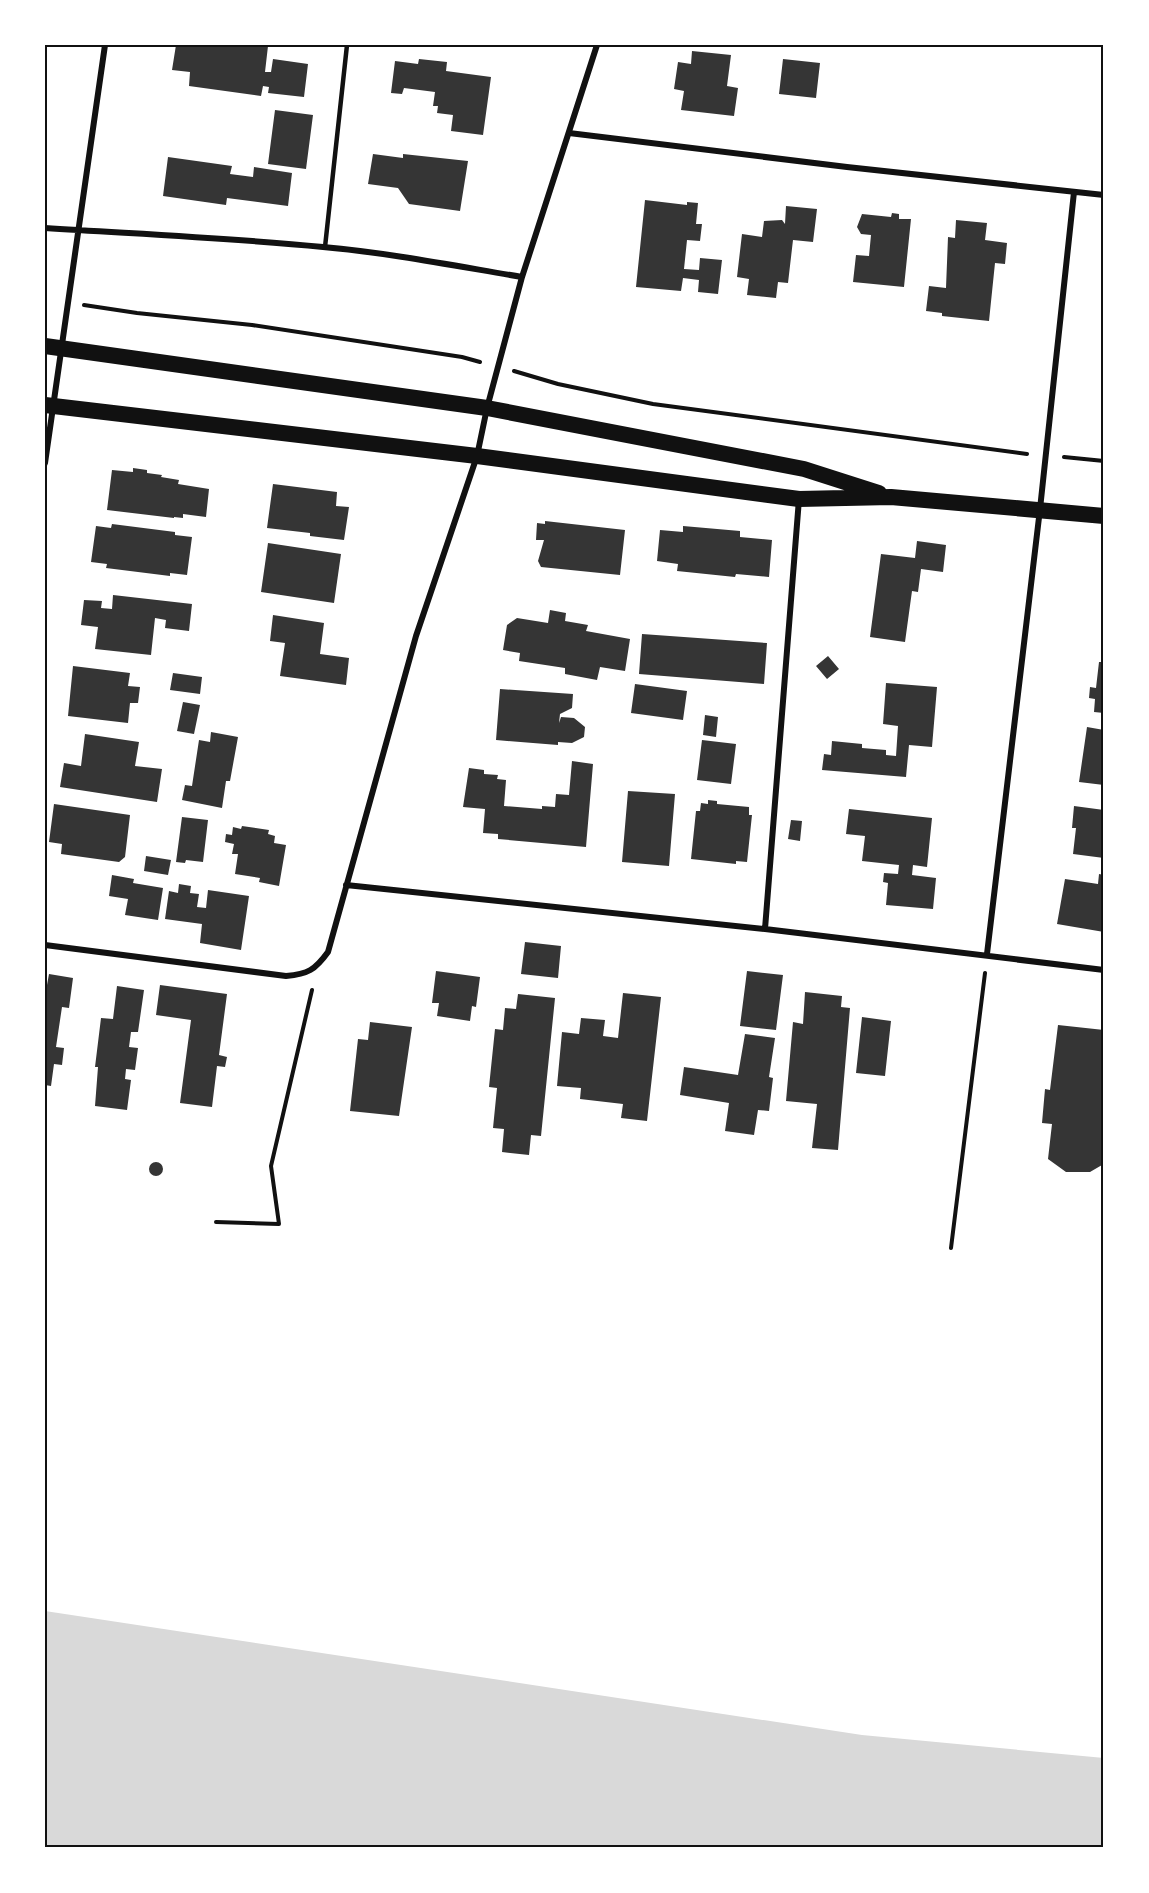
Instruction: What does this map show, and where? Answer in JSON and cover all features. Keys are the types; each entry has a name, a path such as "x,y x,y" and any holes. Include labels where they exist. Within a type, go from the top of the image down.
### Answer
{"highway":[{"path":"53,347 487,408 804,469 891,497"},
{"path":"49,406 477,456 799,499 891,497 1104,516"}],"street":[{"path":"45,463 53,347 68,302 105,45"},
{"path":"45,945 286,976 303,974 318,966 328,952 416,636 477,456 487,408 522,277 597,45"},
{"path":"569,133 1104,195"},
{"path":"987,954 1040,509 1074,192"},
{"path":"45,228 226,238 325,247 399,256 522,277"},
{"path":"765,929 799,499"},
{"path":"346,885 765,929 987,954 1104,970"}],"lane":[{"path":"325,247 347,45"}],"path":[{"path":"68,302 137,313 252,325 462,357 558,384 653,404 1104,461"},
{"path":"951,1248 987,954"},
{"path":"216,1222 279,1224 271,1166 318,966"}],"shaded area":[{"path":"45,1611 862,1735 1104,1758 1104,1848 45,1848"}],"building":[{"path":"176,45 268,46 265,72 271,72 273,59 308,64 304,97 268,93 269,87 263,86 261,96 189,86 190,72 172,70"},
{"path":"692,51 731,55 727,86 738,88 734,116 681,110 684,91 674,89 678,62 691,64"},
{"path":"419,59 447,62 446,71 491,77 483,135 451,131 453,115 437,113 438,106 433,106 435,92 404,88 402,94 391,93 395,61 418,64"},
{"path":"783,59 820,63 816,98 779,94"},
{"path":"275,110 313,115 306,169 268,164"},
{"path":"373,154 403,158 403,154 468,161 460,211 409,204 398,188 368,184"},
{"path":"168,157 232,166 230,174 253,177 254,167 292,173 288,206 227,198 226,205 163,196"},
{"path":"645,200 687,205 687,202 698,203 696,224 702,224 700,241 687,240 684,269 699,270 700,258 722,260 718,294 698,292 699,280 683,278 681,291 636,287"},
{"path":"786,206 817,209 813,242 793,240 788,283 778,282 776,298 747,295 749,279 737,277 742,234 762,237 764,221 782,220 785,224"},
{"path":"892,213 899,214 899,219 911,219 904,287 853,282 856,255 869,256 871,235 861,234 857,227 862,214 891,217"},
{"path":"956,220 987,223 985,240 1007,243 1005,264 995,263 989,321 942,316 942,313 926,311 929,286 946,288 948,237 955,238"},
{"path":"133,468 179,480 178,484 209,489 206,517 183,514 183,518 174,518 107,510 112,470 133,472"},
{"path":"273,484 337,492 336,506 349,507 344,540 267,528"},
{"path":"545,521 625,530 620,575 541,567 538,561 544,540 536,540 537,523 545,524"},
{"path":"112,524 175,532 175,535 192,537 187,575 170,573 170,576 106,568 107,564 91,562 96,526 111,528"},
{"path":"683,526 740,531 740,537 772,540 769,577 736,574 735,577 677,571 678,564 657,561 660,530 683,532"},
{"path":"917,541 946,545 943,572 921,569 918,592 912,591 905,642 870,637 881,554 915,558"},
{"path":"268,543 341,554 334,603 261,592"},
{"path":"113,595 192,604 189,631 165,628 166,620 155,618 151,655 95,649 98,627 81,625 84,600 102,601 101,608 112,609"},
{"path":"550,610 566,613 565,621 588,625 586,631 630,639 625,671 600,667 597,680 565,674 565,668 519,661 520,653 503,650 507,625 517,618 548,623"},
{"path":"273,615 324,623 320,654 349,658 346,685 280,676 285,643 270,641"},
{"path":"642,634 767,643 764,684 639,674"},
{"path":"828,656 839,669 827,679 816,666"},
{"path":"1099,662 1104,662 1104,713 1094,712 1095,699 1089,698 1090,687 1096,688"},
{"path":"73,666 130,673 128,686 140,687 138,703 130,703 128,723 68,716"},
{"path":"173,673 202,677 200,694 170,690"},
{"path":"886,683 937,687 932,747 909,745 906,777 822,770 824,754 831,755 832,741 862,744 862,748 886,750 886,755 896,756 898,726 883,724"},
{"path":"635,684 687,691 683,720 631,713"},
{"path":"500,689 573,694 572,708 560,714 559,723 561,717 574,718 585,727 584,737 572,743 558,742 558,745 496,740"},
{"path":"183,702 200,705 194,734 177,731"},
{"path":"705,715 718,717 716,737 703,735"},
{"path":"1087,727 1104,730 1104,785 1079,782"},
{"path":"211,732 238,737 230,781 226,781 222,808 182,800 185,785 192,786 199,740 210,742"},
{"path":"85,734 139,742 135,766 162,769 157,802 60,787 64,763 81,766"},
{"path":"702,740 736,744 731,784 697,780"},
{"path":"572,761 593,764 586,847 498,839 498,834 483,833 485,809 463,807 469,768 484,770 484,774 498,775 497,779 506,780 504,806 542,809 542,806 555,807 556,794 569,795"},
{"path":"628,791 675,794 669,866 622,862"},
{"path":"708,800 717,801 717,804 749,807 749,815 752,815 747,862 736,861 736,864 691,859 696,811 700,811 701,803 708,804"},
{"path":"54,804 130,815 125,857 119,862 61,854 62,844 49,842"},
{"path":"1074,806 1104,810 1104,858 1073,854 1076,828 1072,828"},
{"path":"849,809 932,818 927,867 913,865 912,875 936,878 933,909 886,905 888,883 883,882 884,873 898,874 899,865 862,861 865,836 846,834"},
{"path":"182,817 208,820 203,862 186,860 185,863 176,862"},
{"path":"791,820 802,821 800,841 788,839"},
{"path":"242,826 269,830 268,834 275,836 274,843 286,845 279,886 259,882 260,878 235,874 238,854 232,854 234,844 225,842 226,834 232,835 233,827 241,829"},
{"path":"146,856 171,860 168,875 144,871"},
{"path":"1099,874 1104,875 1104,932 1057,924 1065,879 1098,884"},
{"path":"112,875 134,879 133,883 163,888 158,920 125,915 128,899 109,896"},
{"path":"179,884 191,886 190,893 199,894 197,907 206,908 208,890 249,896 241,950 200,943 202,924 165,919 169,891 178,893"},
{"path":"525,942 561,946 558,978 521,974"},
{"path":"436,971 480,977 476,1007 472,1006 470,1021 437,1016 439,1003 432,1003"},
{"path":"747,971 783,975 776,1030 740,1026"},
{"path":"49,974 73,978 69,1008 62,1007 56,1047 64,1048 62,1065 54,1064 51,1086 45,1085 45,996"},
{"path":"160,985 227,994 219,1055 227,1057 225,1067 217,1066 212,1107 180,1103 191,1020 156,1015"},
{"path":"117,986 144,990 138,1032 131,1032 129,1047 138,1048 135,1070 126,1069 125,1079 131,1080 127,1110 95,1106 98,1067 95,1067 101,1018 113,1019"},
{"path":"805,992 842,996 841,1007 850,1008 838,1150 812,1148 817,1104 786,1101 793,1022 803,1024"},
{"path":"623,993 661,997 647,1121 621,1118 623,1104 580,1099 581,1088 557,1086 562,1032 579,1034 581,1018 605,1020 603,1036 618,1038"},
{"path":"518,994 555,998 541,1136 531,1135 529,1155 502,1152 504,1129 493,1128 497,1088 489,1087 495,1029 503,1030 505,1008 516,1009"},
{"path":"862,1017 891,1021 885,1076 856,1073"},
{"path":"370,1022 412,1027 399,1116 350,1111 358,1039 368,1040"},
{"path":"1058,1025 1104,1030 1104,1145 1102,1165 1090,1172 1066,1172 1048,1159 1052,1124 1042,1123 1045,1089 1050,1090"},
{"path":"745,1034 775,1038 769,1077 773,1078 769,1111 758,1110 754,1135 725,1131 729,1103 680,1095 684,1067 738,1075"},
{"path":"156,1162 161,1164 163,1169 161,1174 156,1176 151,1174 149,1169 151,1164"}]}
